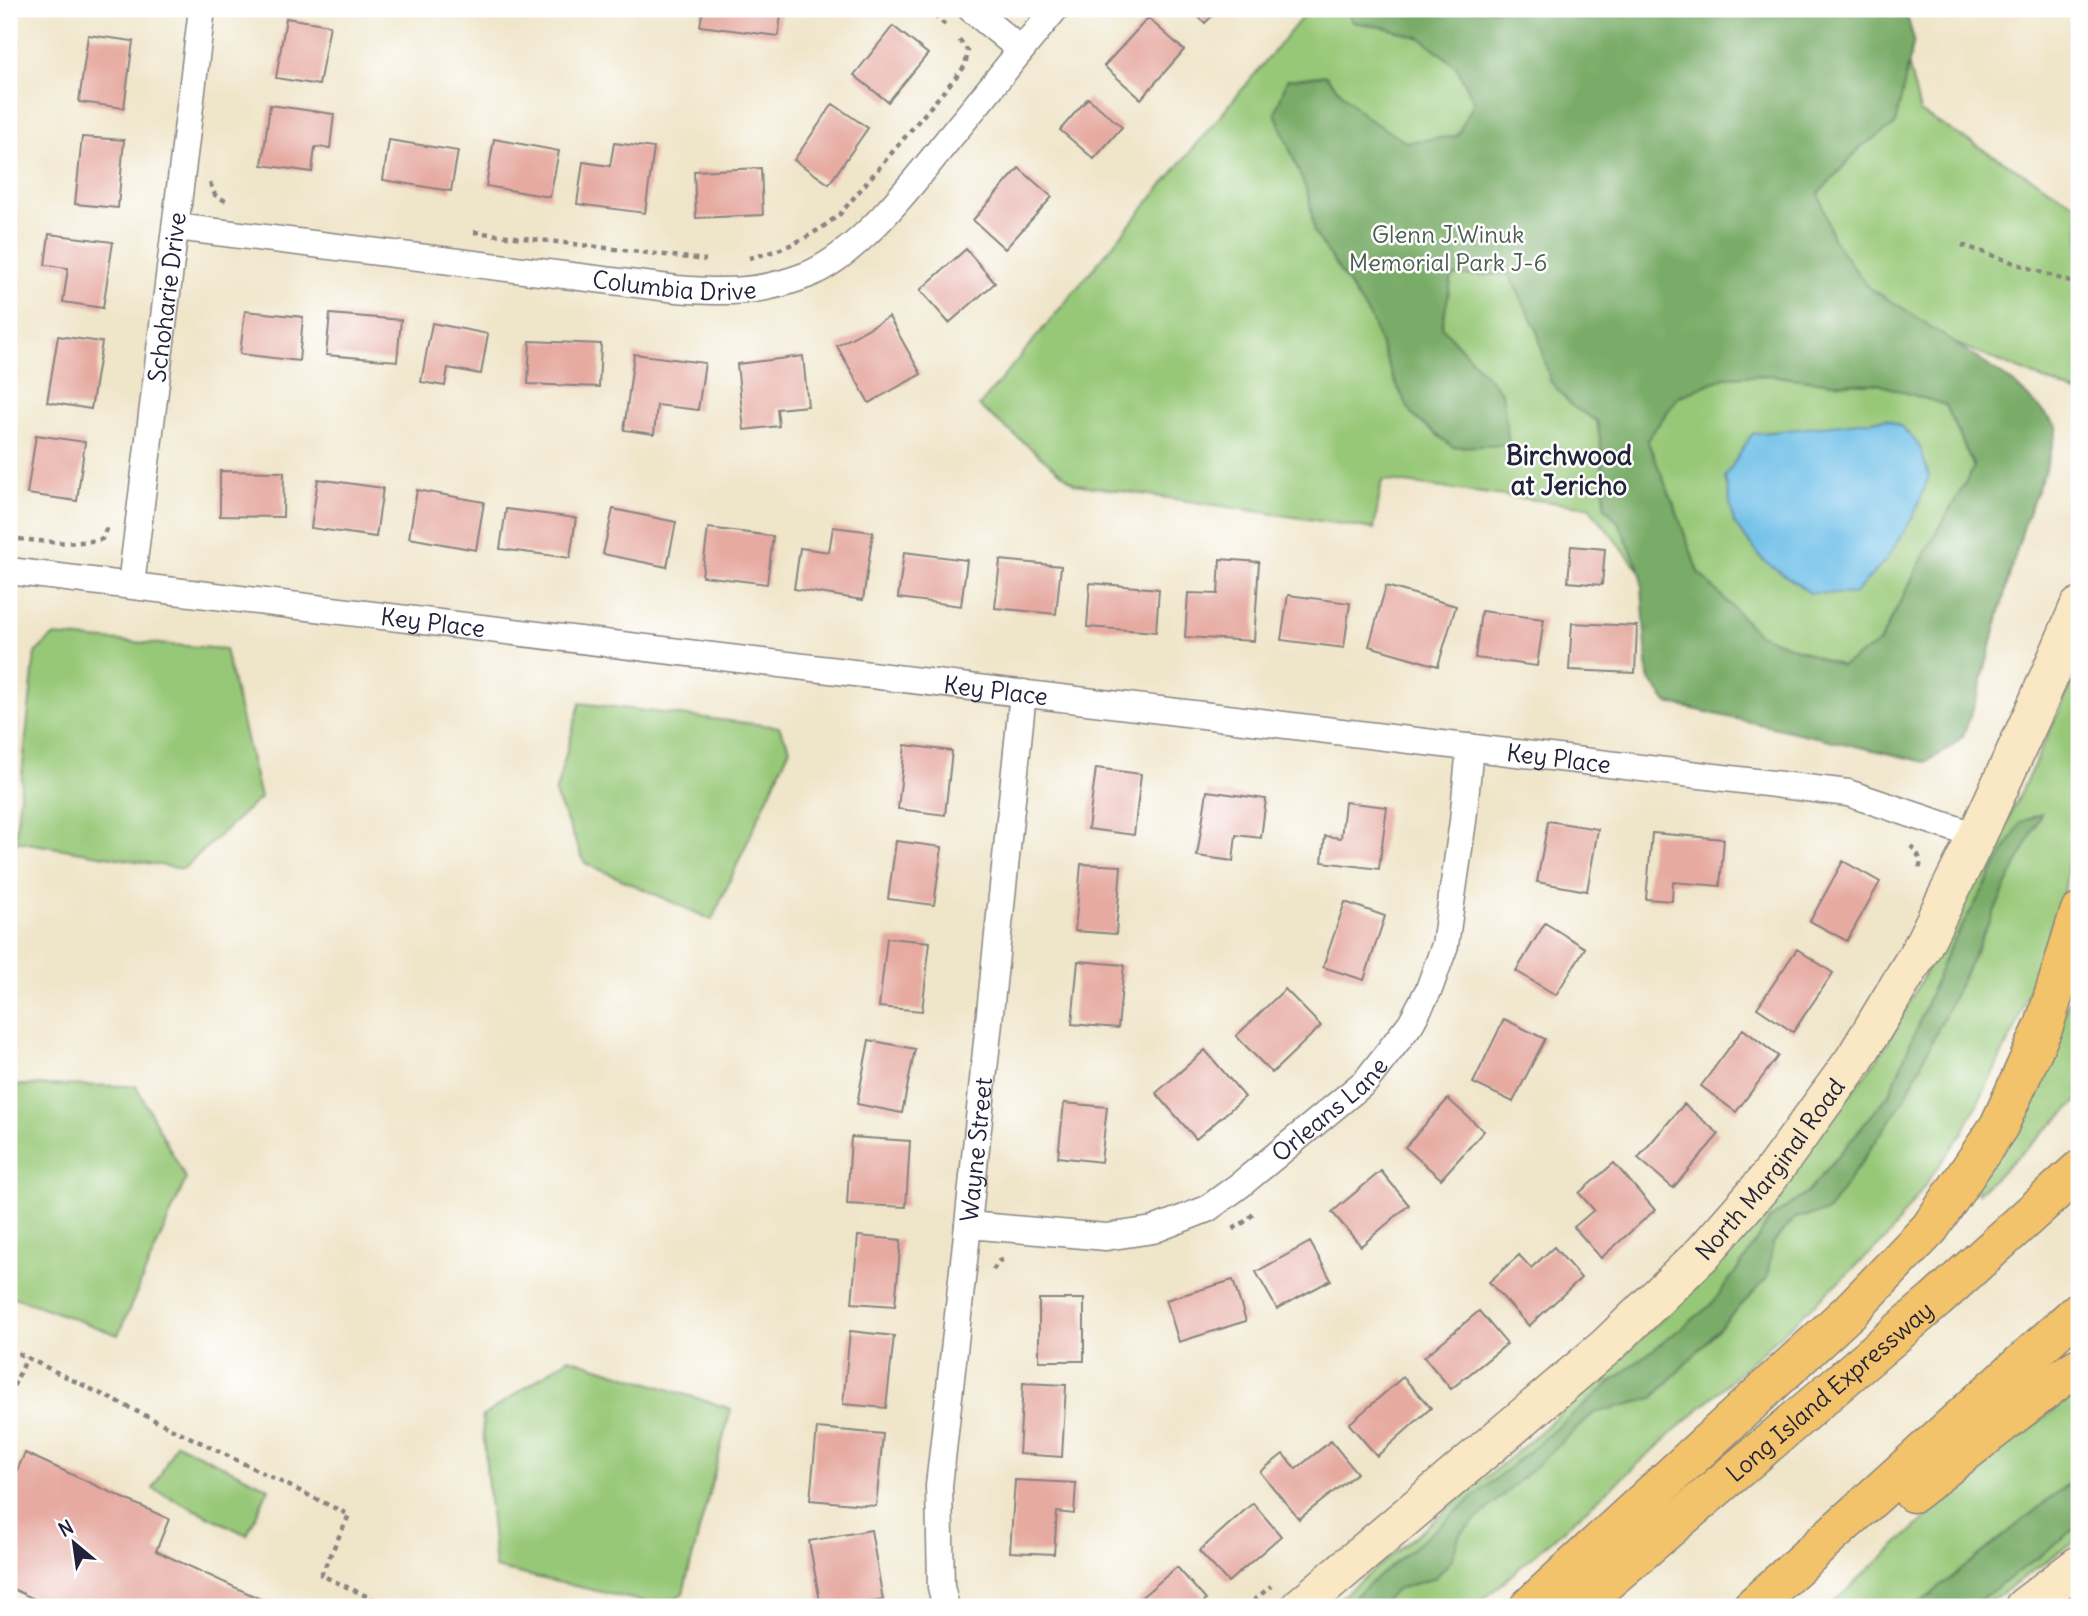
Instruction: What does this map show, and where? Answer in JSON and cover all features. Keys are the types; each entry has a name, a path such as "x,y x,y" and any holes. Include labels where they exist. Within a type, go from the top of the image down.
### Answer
{"highway":[{"path":"1529,1607 1850,1311 1930,1228 1998,1126 2044,1026 2079,912"},
{"name":"Long Island Expressway","path":"1577,1607 1937,1299 2079,1170"},
{"path":"1752,1607 2079,1311"},
{"path":"1765,1607 2079,1367"}],"main road":[{"name":"North Marginal Road","path":"1289,1594 1607,1346 1703,1253 1766,1181 1854,1060 1921,949 1977,835 2079,607"},
{"path":"2024,1607 2079,1565"}],"street":[{"name":"Schoharie Drive","path":"131,585 202,9"},
{"path":"971,9 1021,50"},
{"name":"Columbia Drive","path":"176,227 677,289 717,293 760,290 809,274 852,248 901,197 1055,9"},
{"name":"Key Place","path":"9,571 1848,793 1977,835"},
{"name":"Wayne Street","path":"946,1607 941,1587 939,1486 1023,693"},
{"name":"Orleans Lane","path":"968,1225 1106,1237 1153,1230 1207,1209 1366,1081 1411,1023 1429,989 1445,945 1464,821 1469,747"}],"path":[{"path":"744,260 792,245 816,233 840,214 965,66 968,51 954,32 926,9"},
{"path":"210,176 209,183 215,195 227,203 241,205"},
{"path":"463,231 712,260"},
{"path":"1962,245 2079,285"},
{"path":"9,538 66,543 89,542 102,539 108,522"},
{"path":"1915,878 1921,866"},
{"path":"9,1349 349,1515 321,1576 390,1607"},
{"path":"9,1395 27,1358"},
{"path":"1246,1607 1289,1594"}],"green space":[{"name":"Glenn J.Winuk Memorial Park J-6","path":"1309,9 1895,9 1920,112 2079,206 2079,394 1911,325 1659,367 1605,507 1619,523 1641,573 1589,507 1382,480 1374,529 1075,484 979,406"},
{"path":"1905,9 1914,40 1895,125 1862,146 1819,193 1833,239 1869,288 2015,384 2058,427 2025,522 1979,692 1963,736 1946,751 1925,762 1667,703 1648,677 1641,573 1619,523 1605,507 1597,421 1573,407 1550,381 1537,330 1509,274 1452,276 1442,327 1502,393 1509,445 1453,447 1412,415 1393,378 1371,319 1314,232 1309,197 1275,113 1287,80 1325,75 1364,116 1406,142 1457,136 1474,102 1456,66 1421,38 1353,22 1346,10","holes":["1769,375 1833,383 1878,384 1946,405 1974,467 1879,643 1841,666 1758,634 1698,572 1647,440 1678,397 1725,377"]},
{"path":"1769,375 1833,383 1878,384 1946,405 1974,468 1928,548 1879,643 1841,666 1758,634 1697,571 1675,507 1647,440 1678,397 1725,377"},
{"path":"53,636 225,649 260,798 183,869 15,841 35,653"},
{"path":"2079,668 2079,782 2065,887 2015,1029 1963,1132 1887,1238 1655,1449 1475,1607 1329,1607 1524,1446 1716,1269 1883,1051 2018,799"},
{"path":"580,703 779,727 790,748 712,920 585,863 555,794"},
{"path":"2041,814 1904,1100 1827,1212 1795,1218 1773,1243 1767,1278 1653,1398 1594,1413 1460,1534 1451,1561 1435,1578 1398,1589 1376,1607 1342,1607 1614,1380 1711,1305 1745,1259 1769,1220 1808,1192 1890,1093 1947,953 2021,822"},
{"path":"2079,978 2079,1100 1978,1193 1974,1184 2025,1102"},
{"path":"9,1085 136,1086 186,1179 118,1335 9,1295"},
{"path":"569,1358 731,1409 683,1593 663,1606 495,1568 482,1417"},
{"path":"2079,1392 2079,1538 1982,1607 1828,1607 2004,1447"},
{"path":"176,1443 269,1488 247,1535 153,1489"},
{"path":"2079,1475 2079,1526 1971,1607 1915,1607"}],"water":[{"path":"1886,419 1902,427 1919,445 1929,476 1914,515 1886,560 1854,594 1810,593 1763,560 1734,523 1725,477 1752,434"}],"building":[{"path":"703,9 782,9 778,36 700,26"},
{"path":"1190,9 1219,9 1205,23"},
{"path":"286,18 330,25 319,85 276,78"},
{"path":"1148,18 1184,50 1141,99 1104,66"},
{"path":"893,26 928,54 888,102 854,75"},
{"path":"88,35 133,41 124,108 79,102"},
{"path":"1088,98 1122,127 1094,159 1060,130"},
{"path":"833,104 868,128 829,184 794,160"},
{"path":"270,105 334,114 330,148 315,147 312,172 262,165"},
{"path":"82,137 124,140 118,208 75,204"},
{"path":"494,139 559,151 550,197 486,186"},
{"path":"389,140 458,151 451,191 383,180"},
{"path":"614,143 654,148 645,213 577,204 583,162 610,166"},
{"path":"761,168 763,215 696,218 694,171"},
{"path":"1019,168 1052,197 1005,249 973,220"},
{"path":"49,234 113,242 103,308 63,302 68,268 45,265"},
{"path":"966,249 995,283 949,323 920,290"},
{"path":"245,311 303,317 299,361 240,354"},
{"path":"330,314 401,320 397,361 326,355"},
{"path":"889,317 921,374 869,403 837,346"},
{"path":"432,323 488,334 481,374 448,368 445,386 421,382"},
{"path":"58,336 102,342 91,409 47,402"},
{"path":"530,341 601,344 599,387 528,384"},
{"path":"634,354 705,363 698,410 657,405 654,434 624,430"},
{"path":"803,356 808,406 777,409 779,426 744,430 737,364"},
{"path":"36,435 85,442 77,501 27,494"},
{"path":"220,471 284,472 283,517 220,516"},
{"path":"318,479 383,488 376,537 311,528"},
{"path":"417,490 484,502 476,550 409,538"},
{"path":"506,509 576,518 570,558 500,549"},
{"path":"613,509 676,522 667,567 603,554"},
{"path":"833,527 873,532 863,600 794,589 800,548 829,552"},
{"path":"708,528 773,536 767,584 702,576"},
{"path":"1571,546 1605,549 1602,585 1568,582"},
{"path":"904,552 967,560 961,606 898,598"},
{"path":"1220,559 1259,562 1254,641 1185,637 1188,593 1218,594"},
{"path":"1000,560 1061,566 1056,614 995,608"},
{"path":"1090,583 1159,589 1156,632 1087,627"},
{"path":"1386,586 1456,606 1438,666 1369,646"},
{"path":"1288,595 1350,603 1344,648 1281,640"},
{"path":"1481,611 1544,619 1537,666 1475,658"},
{"path":"1572,623 1637,626 1635,673 1569,670"},
{"path":"905,745 952,751 945,815 898,809"},
{"path":"1096,768 1141,774 1134,835 1088,829"},
{"path":"1207,791 1266,799 1261,838 1236,835 1233,861 1197,856"},
{"path":"1345,802 1387,807 1379,869 1322,862 1325,836 1341,838"},
{"path":"1548,821 1598,829 1587,891 1537,882"},
{"path":"1652,833 1724,839 1720,886 1673,882 1672,901 1646,899"},
{"path":"896,841 942,847 934,905 888,899"},
{"path":"1843,861 1880,882 1847,941 1810,921"},
{"path":"1081,864 1121,866 1116,934 1075,931"},
{"path":"1345,902 1385,916 1364,980 1323,967"},
{"path":"1545,923 1585,948 1556,995 1516,971"},
{"path":"887,938 930,942 922,1011 879,1007"},
{"path":"1797,949 1833,973 1793,1032 1757,1008"},
{"path":"1078,961 1124,965 1118,1028 1072,1024"},
{"path":"1285,989 1321,1026 1272,1073 1236,1036"},
{"path":"1504,1019 1545,1039 1513,1102 1473,1083"},
{"path":"1743,1029 1778,1056 1736,1112 1701,1086"},
{"path":"869,1040 915,1049 902,1113 857,1104"},
{"path":"1205,1050 1245,1097 1196,1139 1156,1093"},
{"path":"1448,1099 1484,1131 1441,1179 1405,1147"},
{"path":"1064,1103 1107,1107 1101,1162 1058,1157"},
{"path":"1684,1104 1719,1134 1673,1188 1638,1158"},
{"path":"851,1137 910,1141 906,1207 847,1204"},
{"path":"1614,1163 1655,1210 1601,1258 1574,1227 1594,1210 1579,1193"},
{"path":"1381,1171 1409,1205 1361,1246 1332,1212"},
{"path":"858,1236 901,1240 895,1306 852,1303"},
{"path":"1310,1242 1331,1280 1277,1309 1256,1272"},
{"path":"1554,1247 1581,1278 1529,1326 1489,1282 1519,1255 1531,1268"},
{"path":"1233,1280 1246,1321 1179,1342 1166,1300"},
{"path":"1039,1299 1084,1299 1084,1361 1039,1361"},
{"path":"1479,1311 1507,1344 1451,1389 1424,1357"},
{"path":"850,1331 894,1336 886,1408 843,1404"},
{"path":"1403,1377 1431,1408 1377,1456 1349,1424"},
{"path":"1023,1383 1066,1385 1062,1457 1019,1454"},
{"path":"817,1428 883,1434 876,1506 810,1500"},
{"path":"1331,1441 1357,1473 1299,1519 1260,1472 1283,1454 1296,1469"},
{"path":"25,1453 169,1519 156,1551 278,1607 51,1607 9,1587 9,1481 11,1483"},
{"path":"1015,1480 1076,1483 1074,1514 1057,1512 1054,1554 1010,1552"},
{"path":"1253,1503 1281,1536 1228,1582 1199,1551"},
{"path":"871,1530 883,1600 840,1607 821,1607 809,1541"},
{"path":"1177,1567 1206,1600 1198,1607 1130,1607"}],"district":[{"name":"Birchwood at Jericho","path":"1569,470"}]}
